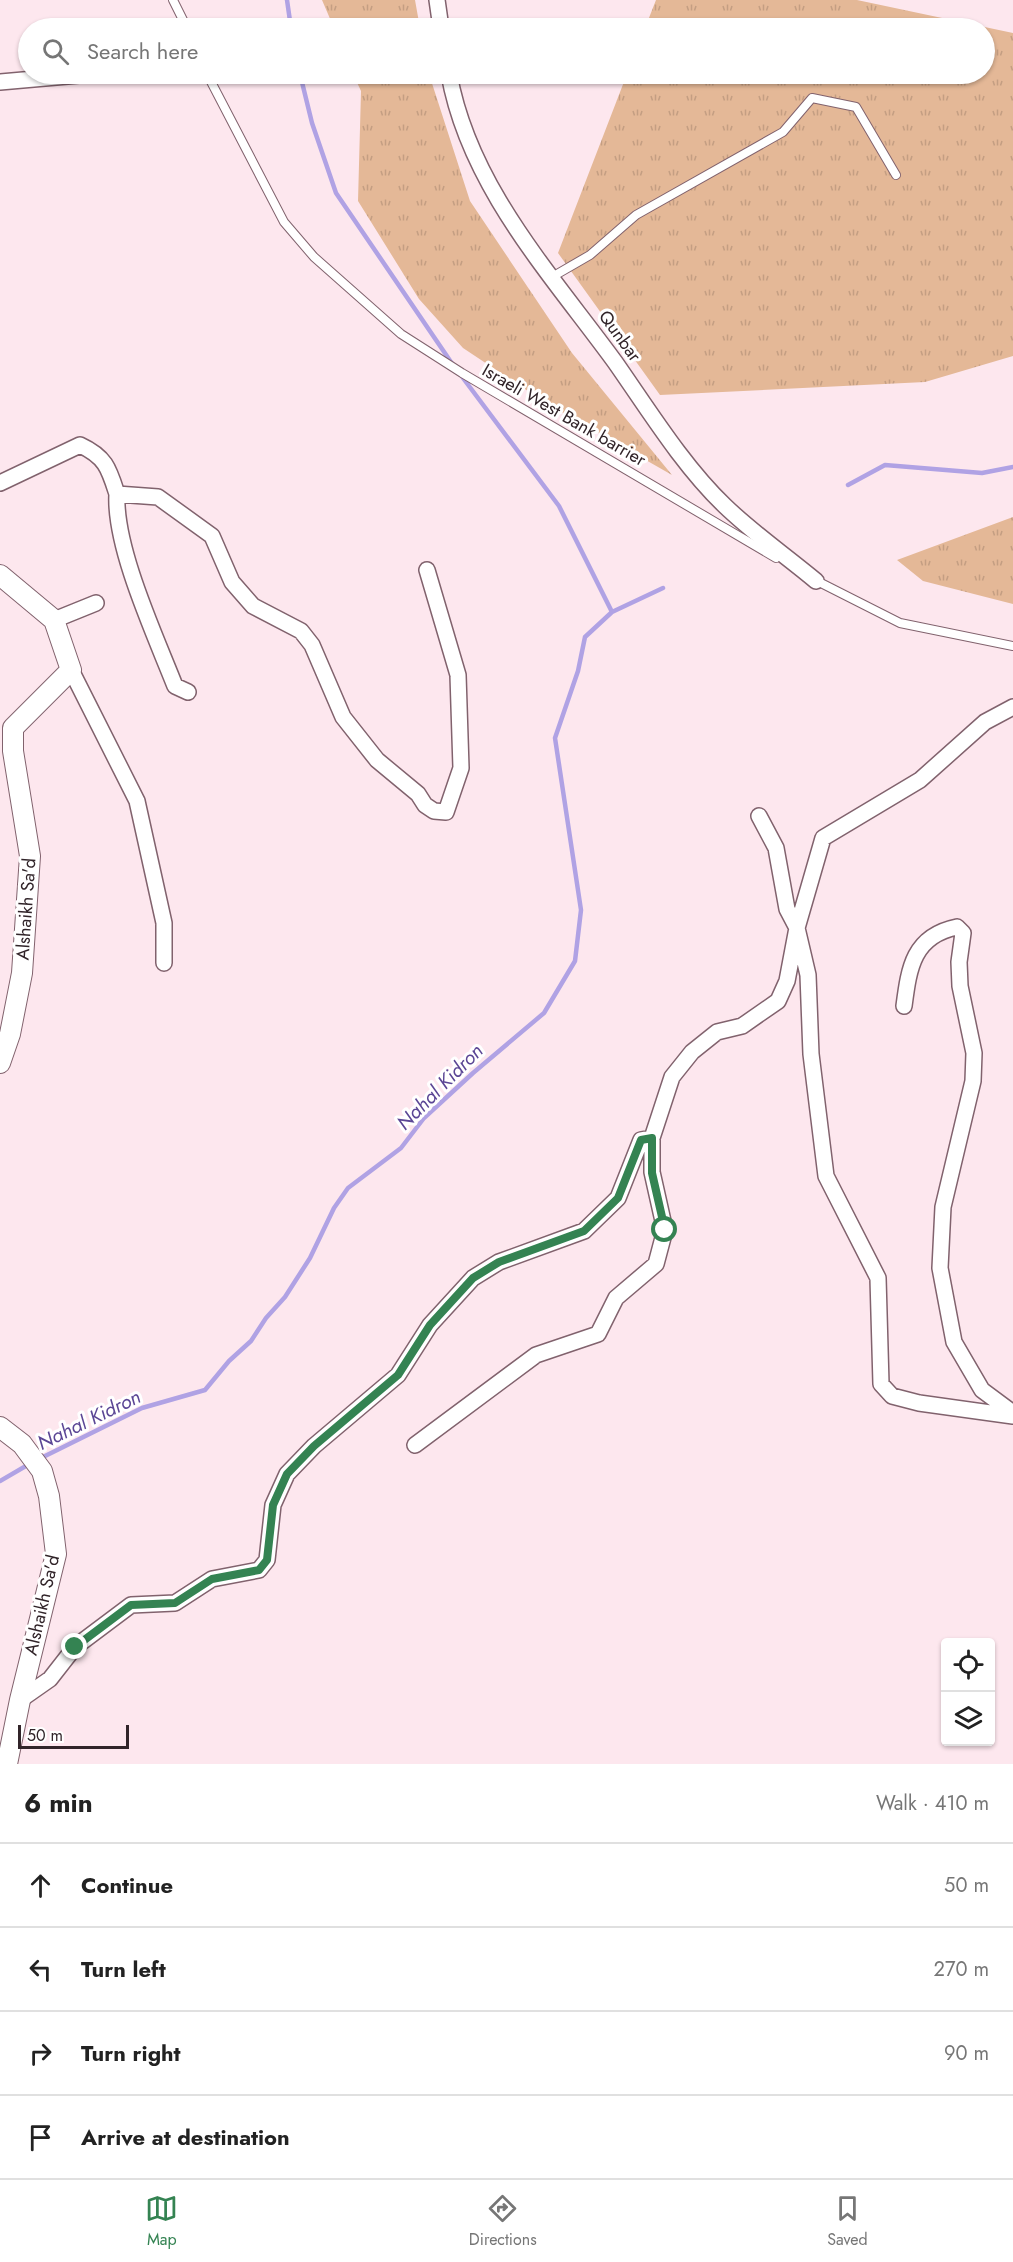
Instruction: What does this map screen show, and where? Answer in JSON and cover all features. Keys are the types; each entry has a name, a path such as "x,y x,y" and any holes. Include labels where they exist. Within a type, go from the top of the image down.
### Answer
{"street":[{"path":"437,0 440,18"},
{"path":"0,82 18,80"},
{"name":"Qunbar","path":"452,84 469,141 495,195 532,254 552,277 678,450 724,506 816,581"},
{"path":"0,483 80,445 92,451 108,466 117,494 116,515 141,599 175,686 188,692"},
{"path":"117,494 158,497 207,531 212,536 232,582 253,606 301,632 312,645 343,717 377,760 412,788 425,805 434,811 446,812 461,768 458,675 427,570"},
{"path":"0,576 54,620 71,670 137,801 164,923 164,963"},
{"path":"54,620 96,603"},
{"name":"Alshaikh Sa'd","path":"0,1063 10,1034 22,973 30,856 14,752 13,728 71,670"},
{"path":"415,1445 536,1355 598,1334 616,1298 656,1264 665,1230 652,1173 652,1138 672,1077 692,1052 717,1032 742,1026 778,1000 787,981 797,928 823,838 920,780 985,722 1013,707"},
{"path":"759,816 776,848 787,909 797,928 808,975 811,1054 825,1176 878,1278 881,1384 892,1396 919,1403 1013,1415"},
{"path":"904,1006 914,956 928,940 944,930 957,927 963,933 959,962 960,986 974,1053 973,1081 943,1207 940,1268 954,1342 982,1390 1013,1415"},
{"path":"20,1700 50,1679 75,1647 131,1605 175,1603 212,1579 259,1570 267,1560 273,1505 287,1474 314,1446 398,1375 430,1325 473,1278 499,1262 584,1231 618,1198 641,1140 652,1138"},
{"name":"Alshaikh Sa'd","path":"0,1427 22,1444 42,1471 49,1496 56,1554 20,1700 7,1764"}],"lane":[{"path":"173,0 182,18"},
{"name":"Israeli West Bank barrier","path":"212,84 284,222 314,257 401,334 462,373 816,581 900,623 1013,646"},
{"path":"552,277 590,255 636,215 783,132 812,98 856,107 896,175"}],"green space":[{"path":"322,0 415,0 418,18 330,18"},
{"path":"656,0 857,0 942,18 649,18"},
{"path":"995,29 1013,33 1013,356 925,382 660,395 558,253 623,84 995,84"},
{"path":"358,84 432,84 470,201 572,353 672,475 546,403 463,348 419,299 358,201 361,91"},
{"path":"1013,517 1013,604 923,581 897,560"}],"waterway":[{"path":"287,0 290,18"},
{"path":"302,84 312,123 336,193 453,365"},
{"path":"460,374 559,506 612,612"},
{"name":"Nahal Kidron","path":"848,485 885,465 982,473 1013,467"},
{"name":"Nahal Kidron","path":"39,1459 142,1408 205,1390 229,1361 251,1341 266,1318 285,1297 310,1258 334,1208 348,1188 401,1148 424,1118 544,1013 575,961 581,910 555,738 578,671 585,637 612,612 663,588"},
{"name":"Nahal Kidron","path":"0,1481 31,1463"}],"route":[{"path":"75,1647 131,1605 175,1603 212,1579 259,1570 267,1560 273,1505 287,1474 314,1446 398,1375 430,1325 473,1278 499,1262 584,1231 618,1198 641,1140 652,1138 652,1173 665,1230"}]}
